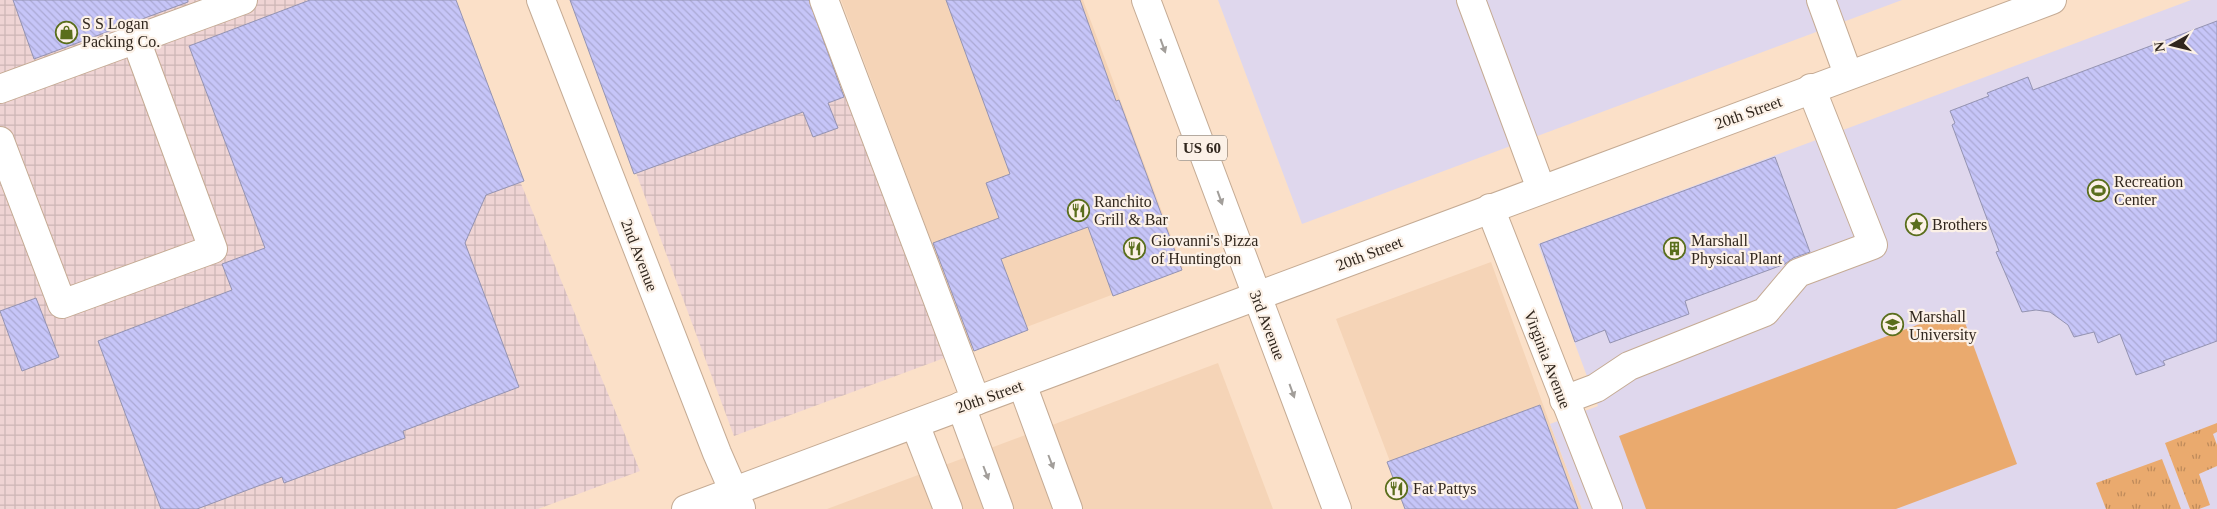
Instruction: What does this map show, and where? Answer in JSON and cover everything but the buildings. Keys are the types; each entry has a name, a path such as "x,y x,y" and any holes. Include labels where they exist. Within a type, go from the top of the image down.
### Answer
{"street":[{"path":"0,89 243,0"},
{"name":"2nd Avenue","path":"541,0 717,451 738,500"},
{"path":"824,0 968,404 999,509"},
{"name":"3rd Avenue","path":"1146,0 1337,509"},
{"path":"1471,0 1541,188"},
{"path":"1821,0 1848,74"},
{"name":"20th Street","path":"686,509 738,500 915,424 1541,188 2052,0"},
{"path":"0,141 62,304 213,249 136,40"},
{"path":"1564,400 1596,388 1629,366 1766,312 1798,273 1873,245 1811,88"},
{"name":"Virginia Avenue","path":"1490,208 1608,509"},
{"path":"1022,384 1068,509"},
{"path":"915,424 948,509"}],"shaded area":[{"path":"0,0 445,0 640,471 538,509 0,509"},
{"path":"841,0 1083,0 1183,268 971,348"},
{"path":"1218,0 1902,0 1302,224"},
{"name":"Marshall University","path":"2191,0 2217,0 2217,509 1582,509 1550,424 1598,406 1538,244"},
{"path":"848,91 947,357 734,436 635,170"},
{"path":"1491,262 1582,509 1408,509 1336,319"},
{"path":"1218,363 1273,509 827,509"}],"green space":[{"path":"1960,309 2017,464 1896,509 1646,509 1619,436"},
{"path":"2217,423 2217,432 2213,434 2217,445 2217,466 2199,474 2210,505 2199,509 2190,509 2165,443"},
{"path":"2162,459 2181,509 2106,509 2096,483"}],"place":[{"name":"S S Logan Packing Co.","path":"66,32"},
{"name":"Recreation Center","path":"2098,190"},
{"name":"Ranchito Grill & Bar","path":"1078,210"},
{"name":"Brothers","path":"1916,224"},
{"name":"Giovanni's Pizza of Huntington","path":"1135,249"},
{"name":"Marshall Physical Plant","path":"1675,249"},
{"name":"Marshall University","path":"1893,325"},
{"name":"Fat Pattys","path":"1397,488"}]}
